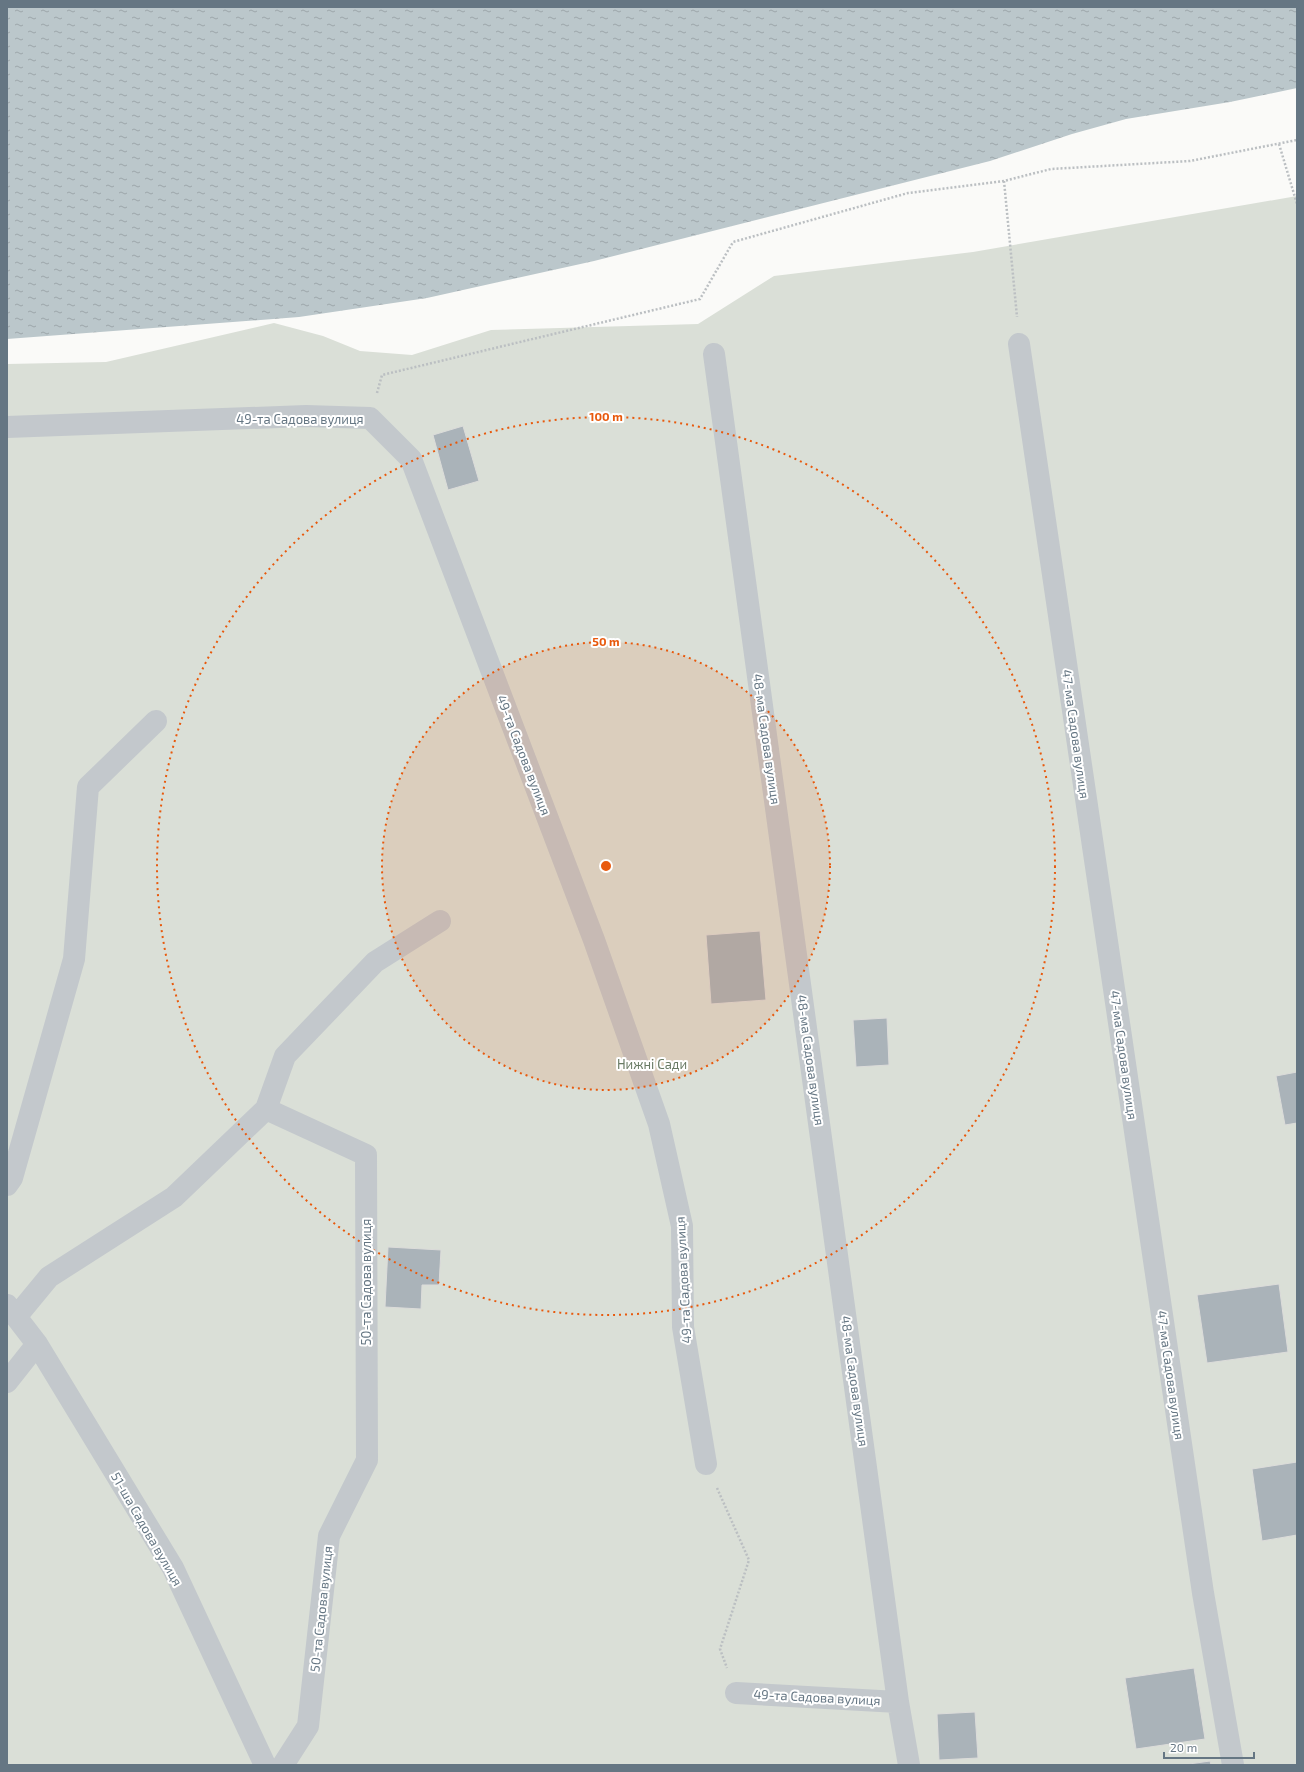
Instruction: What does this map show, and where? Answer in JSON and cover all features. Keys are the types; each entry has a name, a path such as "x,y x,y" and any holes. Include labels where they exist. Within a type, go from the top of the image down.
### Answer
{"street":[{"name":"47-ма Садова вулиця","path":"1019,344 1201,1585 1233,1765"},
{"name":"48-ма Садова вулиця","path":"714,354 898,1702 909,1765"},
{"name":"49-та Садова вулиця","path":"7,427 306,416 370,418 411,459 594,940 659,1124 682,1226 683,1327 706,1464"},
{"path":"7,1185 12,1178 74,959 88,787 156,721"},
{"path":"11,1311 49,1277 174,1197 266,1109 284,1056 375,962 440,922"},
{"name":"50-та Садова вулиця","path":"266,1109 366,1155 367,1460 329,1536 308,1726 283,1765"},
{"name":"51-ша Садова вулиця","path":"11,1311 36,1344 173,1568 265,1765"},
{"path":"7,1382 36,1344"},
{"name":"49-та Садова вулиця","path":"736,1693 898,1702"}],"path":[{"path":"370,418 382,375 700,299 733,242 908,193 1004,180 1051,169 1190,161 1297,140"},
{"path":"1279,144 1297,204"},
{"path":"1004,180 1019,344"},
{"path":"1292,187 1297,186"},
{"path":"706,1464 749,1560 720,1649 736,1693"}],"green space":[{"name":"Нижні Сади","path":"1297,196 1297,1765 7,1765 7,364 106,362 274,323 323,336 360,351 412,355 491,330 698,324 774,276 973,252"}],"water":[{"path":"7,7 1297,7 1297,88 1230,102 1126,119 1072,134 990,161 594,261 427,298 299,317 7,339"}],"building":[{"path":"463,426 479,481 448,490 433,435"},
{"path":"760,931 766,1000 711,1004 706,935"},
{"path":"887,1018 889,1065 856,1067 853,1020"},
{"path":"1297,1072 1297,1123 1285,1125 1276,1076"},
{"path":"388,1247 441,1250 439,1285 422,1285 421,1309 385,1307"},
{"path":"1279,1284 1288,1352 1207,1363 1197,1295"},
{"path":"1297,1462 1297,1535 1262,1541 1252,1469"},
{"path":"1194,1668 1205,1739 1136,1749 1125,1678"},
{"path":"975,1712 978,1758 939,1760 937,1714"},
{"path":"1210,1761 1211,1765 1182,1765"}]}
